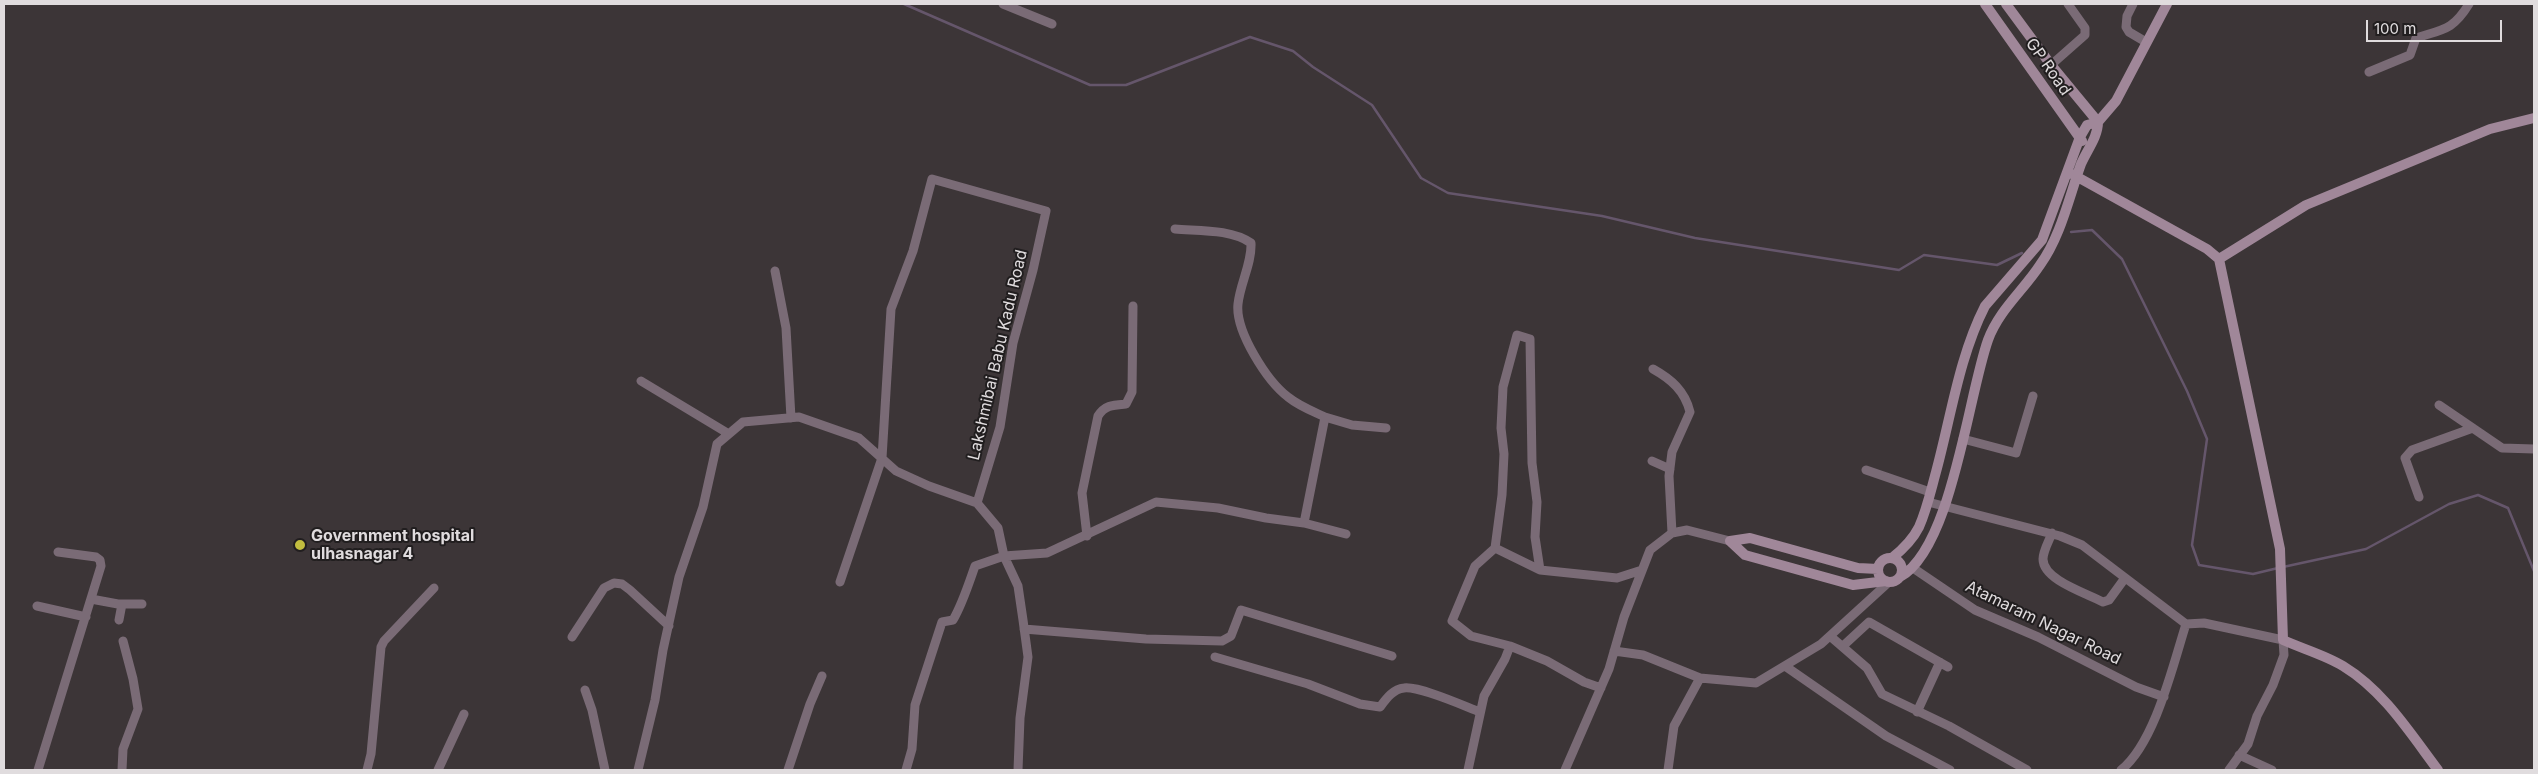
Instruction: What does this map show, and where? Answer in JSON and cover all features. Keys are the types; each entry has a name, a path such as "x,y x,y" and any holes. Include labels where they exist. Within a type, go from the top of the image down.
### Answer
{"street":[{"path":"1003,4 1052,24"},
{"name":"GP Road","path":"1985,4 2088,148"},
{"name":"GP Road","path":"2006,4 2050,65 2098,122"},
{"path":"2050,65 2085,35 2085,28 2068,4"},
{"path":"2132,4 2127,16 2126,27 2129,32 2146,42"},
{"path":"1887,582 1880,577 1878,569 1881,562 1892,558 1904,548 1919,528 1944,443 1967,348 1979,318 1985,306 2042,240 2080,137 2087,125 2098,122 2116,102 2167,4"},
{"path":"2369,72 2410,55 2416,38 2453,26 2459,21 2469,4"},
{"path":"2219,259 2306,206 2490,129 2534,118"},
{"path":"1730,541 1745,555 1853,585 1887,582 1900,577 1913,568 1935,532 1944,506 1962,443 1984,351 1994,324 2040,266 2053,244 2088,148 2098,132 2098,122"},
{"path":"2067,171 2207,249 2219,259 2280,549 2284,640 2284,655 2274,684 2257,716 2248,744 2228,770"},
{"name":"Lakshmibai Babu Kadu Road","path":"882,458 891,309 913,251 932,179 1046,211 1033,270 1013,343 1000,427 977,503"},
{"path":"1175,229 1219,232 1239,237 1251,243 1238,301 1239,323 1257,358 1276,386 1303,407 1325,417 1352,425 1386,428"},
{"path":"775,270 786,328 791,418"},
{"path":"1086,536 1082,493 1098,416 1102,409 1108,406 1126,404 1132,392 1133,306"},
{"path":"1979,318 1994,324"},
{"path":"1540,570 1535,537 1537,502 1532,463 1530,339 1517,335 1503,387 1501,428 1504,454 1502,495 1495,548 1475,566 1452,621 1471,636 1510,646 1547,661 1584,682 1601,688"},
{"path":"1653,369 1678,387 1684,396 1690,412 1672,452 1670,469 1672,533"},
{"path":"641,381 729,434"},
{"path":"1944,443 1962,443 2016,453 2033,396"},
{"path":"2439,405 2502,448 2534,449"},
{"path":"638,770 655,700 679,577 703,507 716,444 743,422 799,417 859,438 896,471 929,486 977,503 998,528 1004,556 1018,586 1028,657 1020,718 1018,770"},
{"path":"1304,523 1325,417"},
{"path":"2419,497 2405,458 2412,450 2473,428"},
{"path":"840,582 882,458"},
{"path":"1652,461 1670,469"},
{"path":"1866,470 1929,497 1944,506 2052,534 2082,545 2186,624 2204,623 2284,640 2343,666 2366,683 2385,701 2438,770"},
{"path":"906,770 912,749 915,705 942,622 953,620 960,609 964,592 975,566 1004,556 1047,553 1156,502 1218,508 1266,518 1304,523 1346,534"},
{"path":"1565,770 1601,688 1650,550 1672,533 1688,530 1730,541 1750,538 1858,568 1878,569"},
{"path":"2052,534 2043,556 2044,566 2049,575 2103,602 2109,600 2125,578"},
{"path":"1495,548 1540,570 1618,578 1642,570"},
{"path":"38,770 102,566 100,560 58,552"},
{"path":"1892,558 1901,565 1900,577"},
{"name":"Atamaram Nagar Road","path":"1913,568 1975,610 2038,637 2136,687 2164,697"},
{"path":"1614,651 1642,655 1700,678 1756,683 1830,636 1887,582"},
{"path":"572,636 604,588 614,583 622,584 630,590 669,626"},
{"path":"367,770 372,754 381,648 384,641 434,588"},
{"path":"92,599 122,604 142,604"},
{"path":"118,620 122,604"},
{"path":"37,606 86,617"},
{"path":"1024,629 1146,639 1222,641 1231,636 1241,610 1392,656"},
{"path":"1843,646 1870,622 1944,664 1917,712"},
{"path":"2121,770 2141,747 2164,697 2186,624"},
{"path":"1830,636 1867,668 1882,694 1949,726 2027,770"},
{"path":"122,770 123,749 138,709 134,679 123,641"},
{"path":"1468,770 1484,696 1510,646"},
{"path":"1215,657 1308,684 1360,704 1380,707 1391,693 1404,688 1430,694 1480,712"},
{"path":"1785,666 1886,736 1950,770"},
{"path":"788,770 810,704 822,676"},
{"path":"1668,770 1674,726 1700,678"},
{"path":"585,690 592,710 605,770"},
{"path":"438,770 464,714"},
{"path":"2239,755 2272,770"}],"waterway":[{"path":"904,4 1090,85 1126,85 1250,37 1293,51 1313,67 1372,105 1421,178 1448,193 1602,216 1695,238 1899,270 1924,255 1997,265 2022,253"},
{"path":"2071,232 2092,230 2122,259 2187,391 2207,439 2192,545 2199,565 2253,574 2278,568"},
{"path":"2283,567 2366,549 2449,504 2478,495 2508,508 2534,571"}],"place":[{"name":"Government hospital ulhasnagar 4","path":"300,545"}]}
